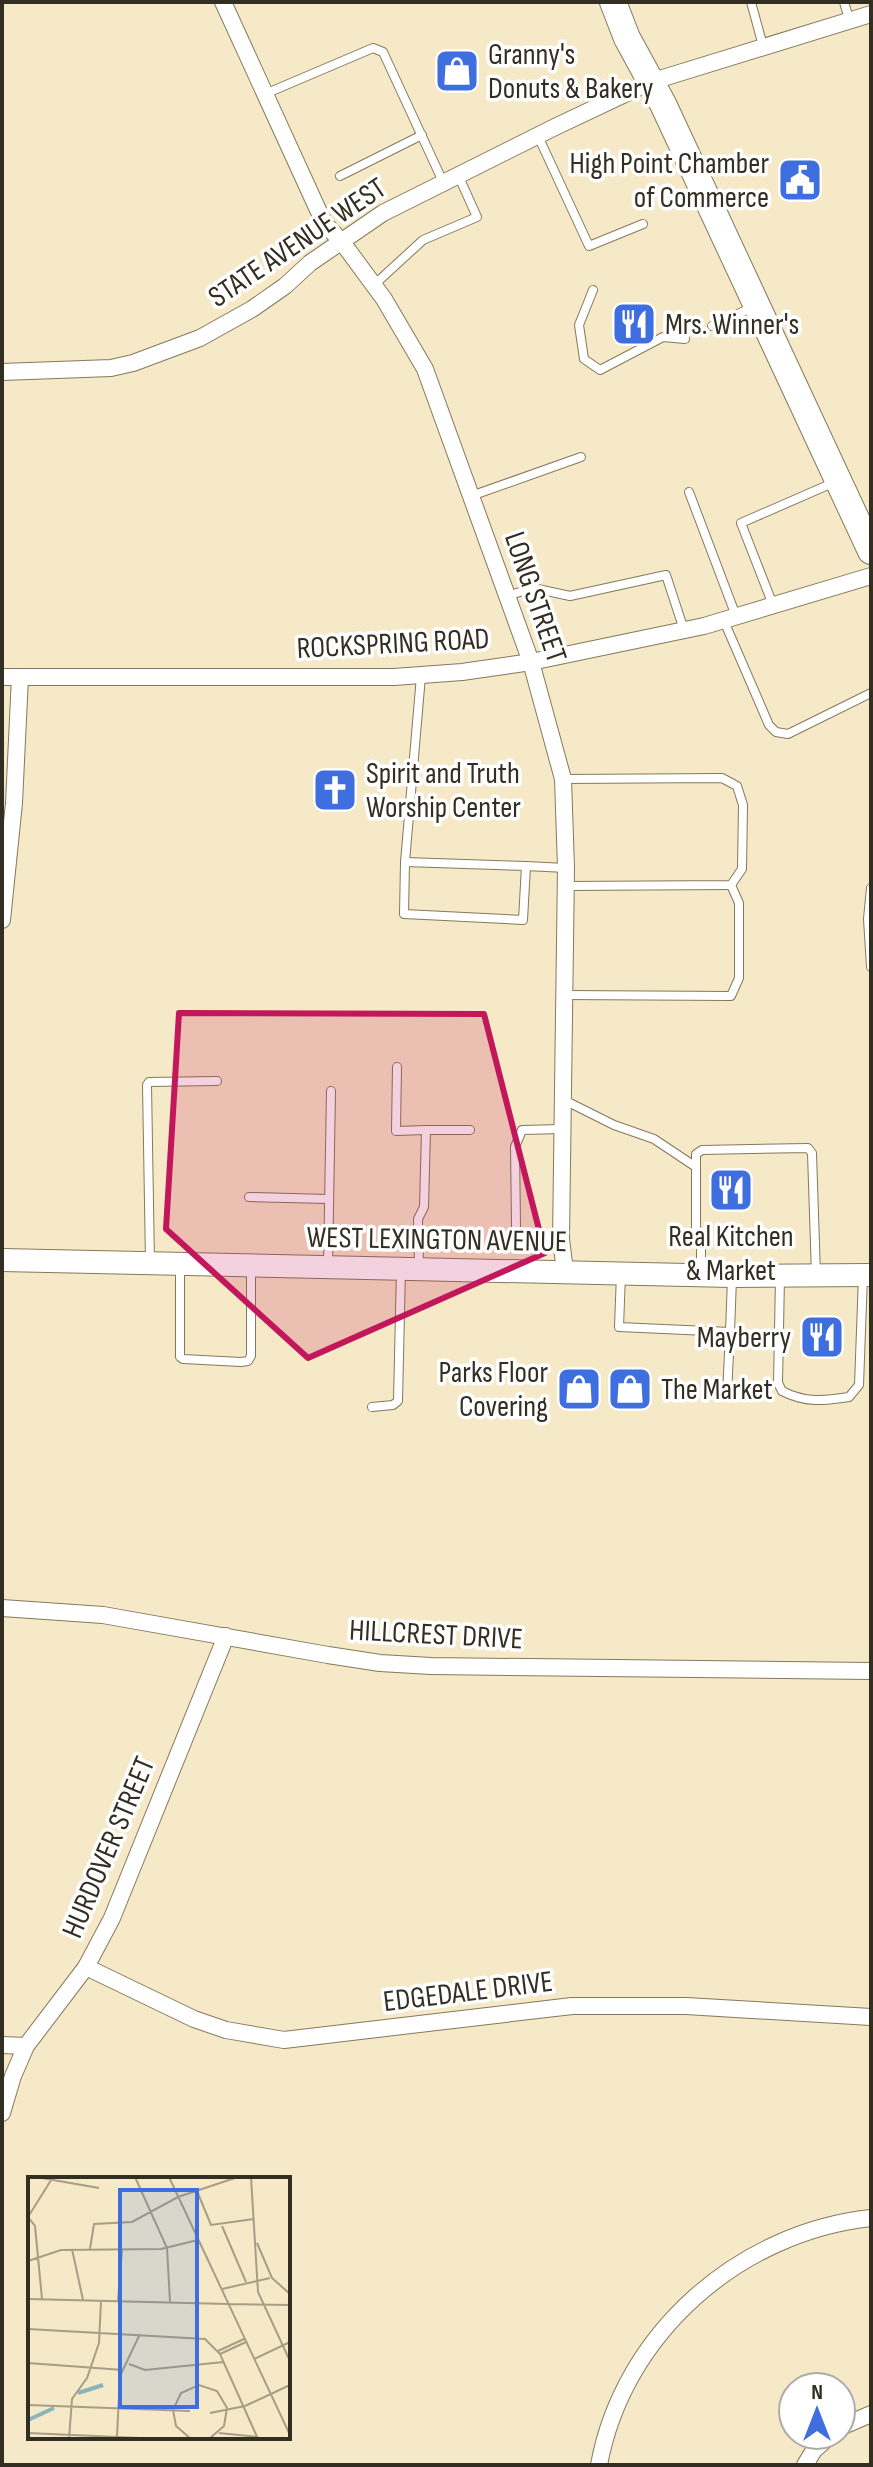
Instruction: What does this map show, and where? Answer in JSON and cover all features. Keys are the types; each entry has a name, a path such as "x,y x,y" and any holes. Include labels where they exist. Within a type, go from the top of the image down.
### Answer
{"main road":[{"path":"613,2 627,38 871,551"}],"street":[{"name":"LONG STREET","path":"223,2 324,223 374,285 425,369 531,662 563,779 566,868 561,1239 565,1271"},
{"name":"STATE AVENUE WEST","path":"2,372 111,368 200,338 252,309 285,286 310,263 383,213 538,135 650,82 871,14"},
{"name":"ROCKSPRING ROAD","path":"2,677 421,675 462,672 531,662 684,631 871,576"},
{"path":"2,920 14,803 20,677"},
{"name":"WEST LEXINGTON AVENUE","path":"2,1260 732,1276 867,1275"},
{"name":"HILLCREST DRIVE","path":"2,1608 103,1615 380,1663 871,1671"},
{"name":"HURDOVER STREET","path":"2,2113 26,2046 86,1967 112,1918 226,1636"},
{"name":"EDGEDALE DRIVE","path":"86,1967 194,2019 226,2030 284,2040 572,2006 686,2006 871,2017"},
{"path":"2,2045 26,2046"},
{"path":"599,2465 610,2424 624,2390 642,2358 690,2301 718,2277 783,2240 818,2228 871,2218"}],"lane":[{"path":"751,2 763,46"},
{"path":"844,2 849,19"},
{"path":"264,94 373,48 383,52 422,135 477,217 423,240 374,285"},
{"path":"340,176 422,135"},
{"path":"538,135 589,246 643,224"},
{"path":"593,290 579,325 584,359 600,370 663,337 685,339"},
{"path":"712,326 755,305"},
{"path":"471,496 581,457"},
{"path":"773,606 741,523 838,481"},
{"path":"689,492 730,619 769,725 776,732 788,734 871,693"},
{"path":"507,596 533,588 570,596 666,575 684,631"},
{"path":"421,675 405,862 404,914 523,920 526,866"},
{"path":"563,779 722,778 737,786 743,805 742,869 731,885"},
{"path":"405,862 566,868"},
{"path":"565,886 731,885"},
{"path":"564,995 731,996 739,978 739,903 731,885"},
{"path":"871,888 868,919 871,967"},
{"path":"397,1067 396,1131 470,1130"},
{"path":"150,1263 147,1085 149,1082 217,1081"},
{"path":"328,1266 331,1091"},
{"path":"563,1099 624,1129 654,1139 696,1167"},
{"path":"516,1226 515,1147 522,1130 563,1129"},
{"path":"372,1407 393,1405 398,1401 410,1268 418,1219 424,1207 426,1130"},
{"path":"701,1275 701,1246 696,1240 696,1154 702,1150 808,1148 812,1153 816,1276"},
{"path":"249,1197 329,1199"},
{"path":"180,1263 180,1357 241,1362 248,1361 251,1356 251,1265"},
{"path":"621,1273 619,1327 730,1332"},
{"path":"780,1276 778,1383 782,1391 797,1399 819,1402 849,1397 859,1385 867,1275"},
{"path":"727,1395 732,1276"}],"highlighted area":[{"path":"179,1013 484,1014 545,1253 308,1358 166,1229"}],"place":[{"name":"Granny's Donuts & Bakery","path":"457,71"},
{"name":"High Point Chamber of Commerce","path":"800,180"},
{"name":"Mrs. Winner's","path":"634,324"},
{"name":"Spirit and Truth Worship Center","path":"335,790"},
{"name":"Real Kitchen & Market","path":"731,1190"},
{"name":"Mayberry","path":"822,1337"},
{"name":"Parks Floor Covering","path":"579,1389"},
{"name":"The Market","path":"630,1389"}]}
